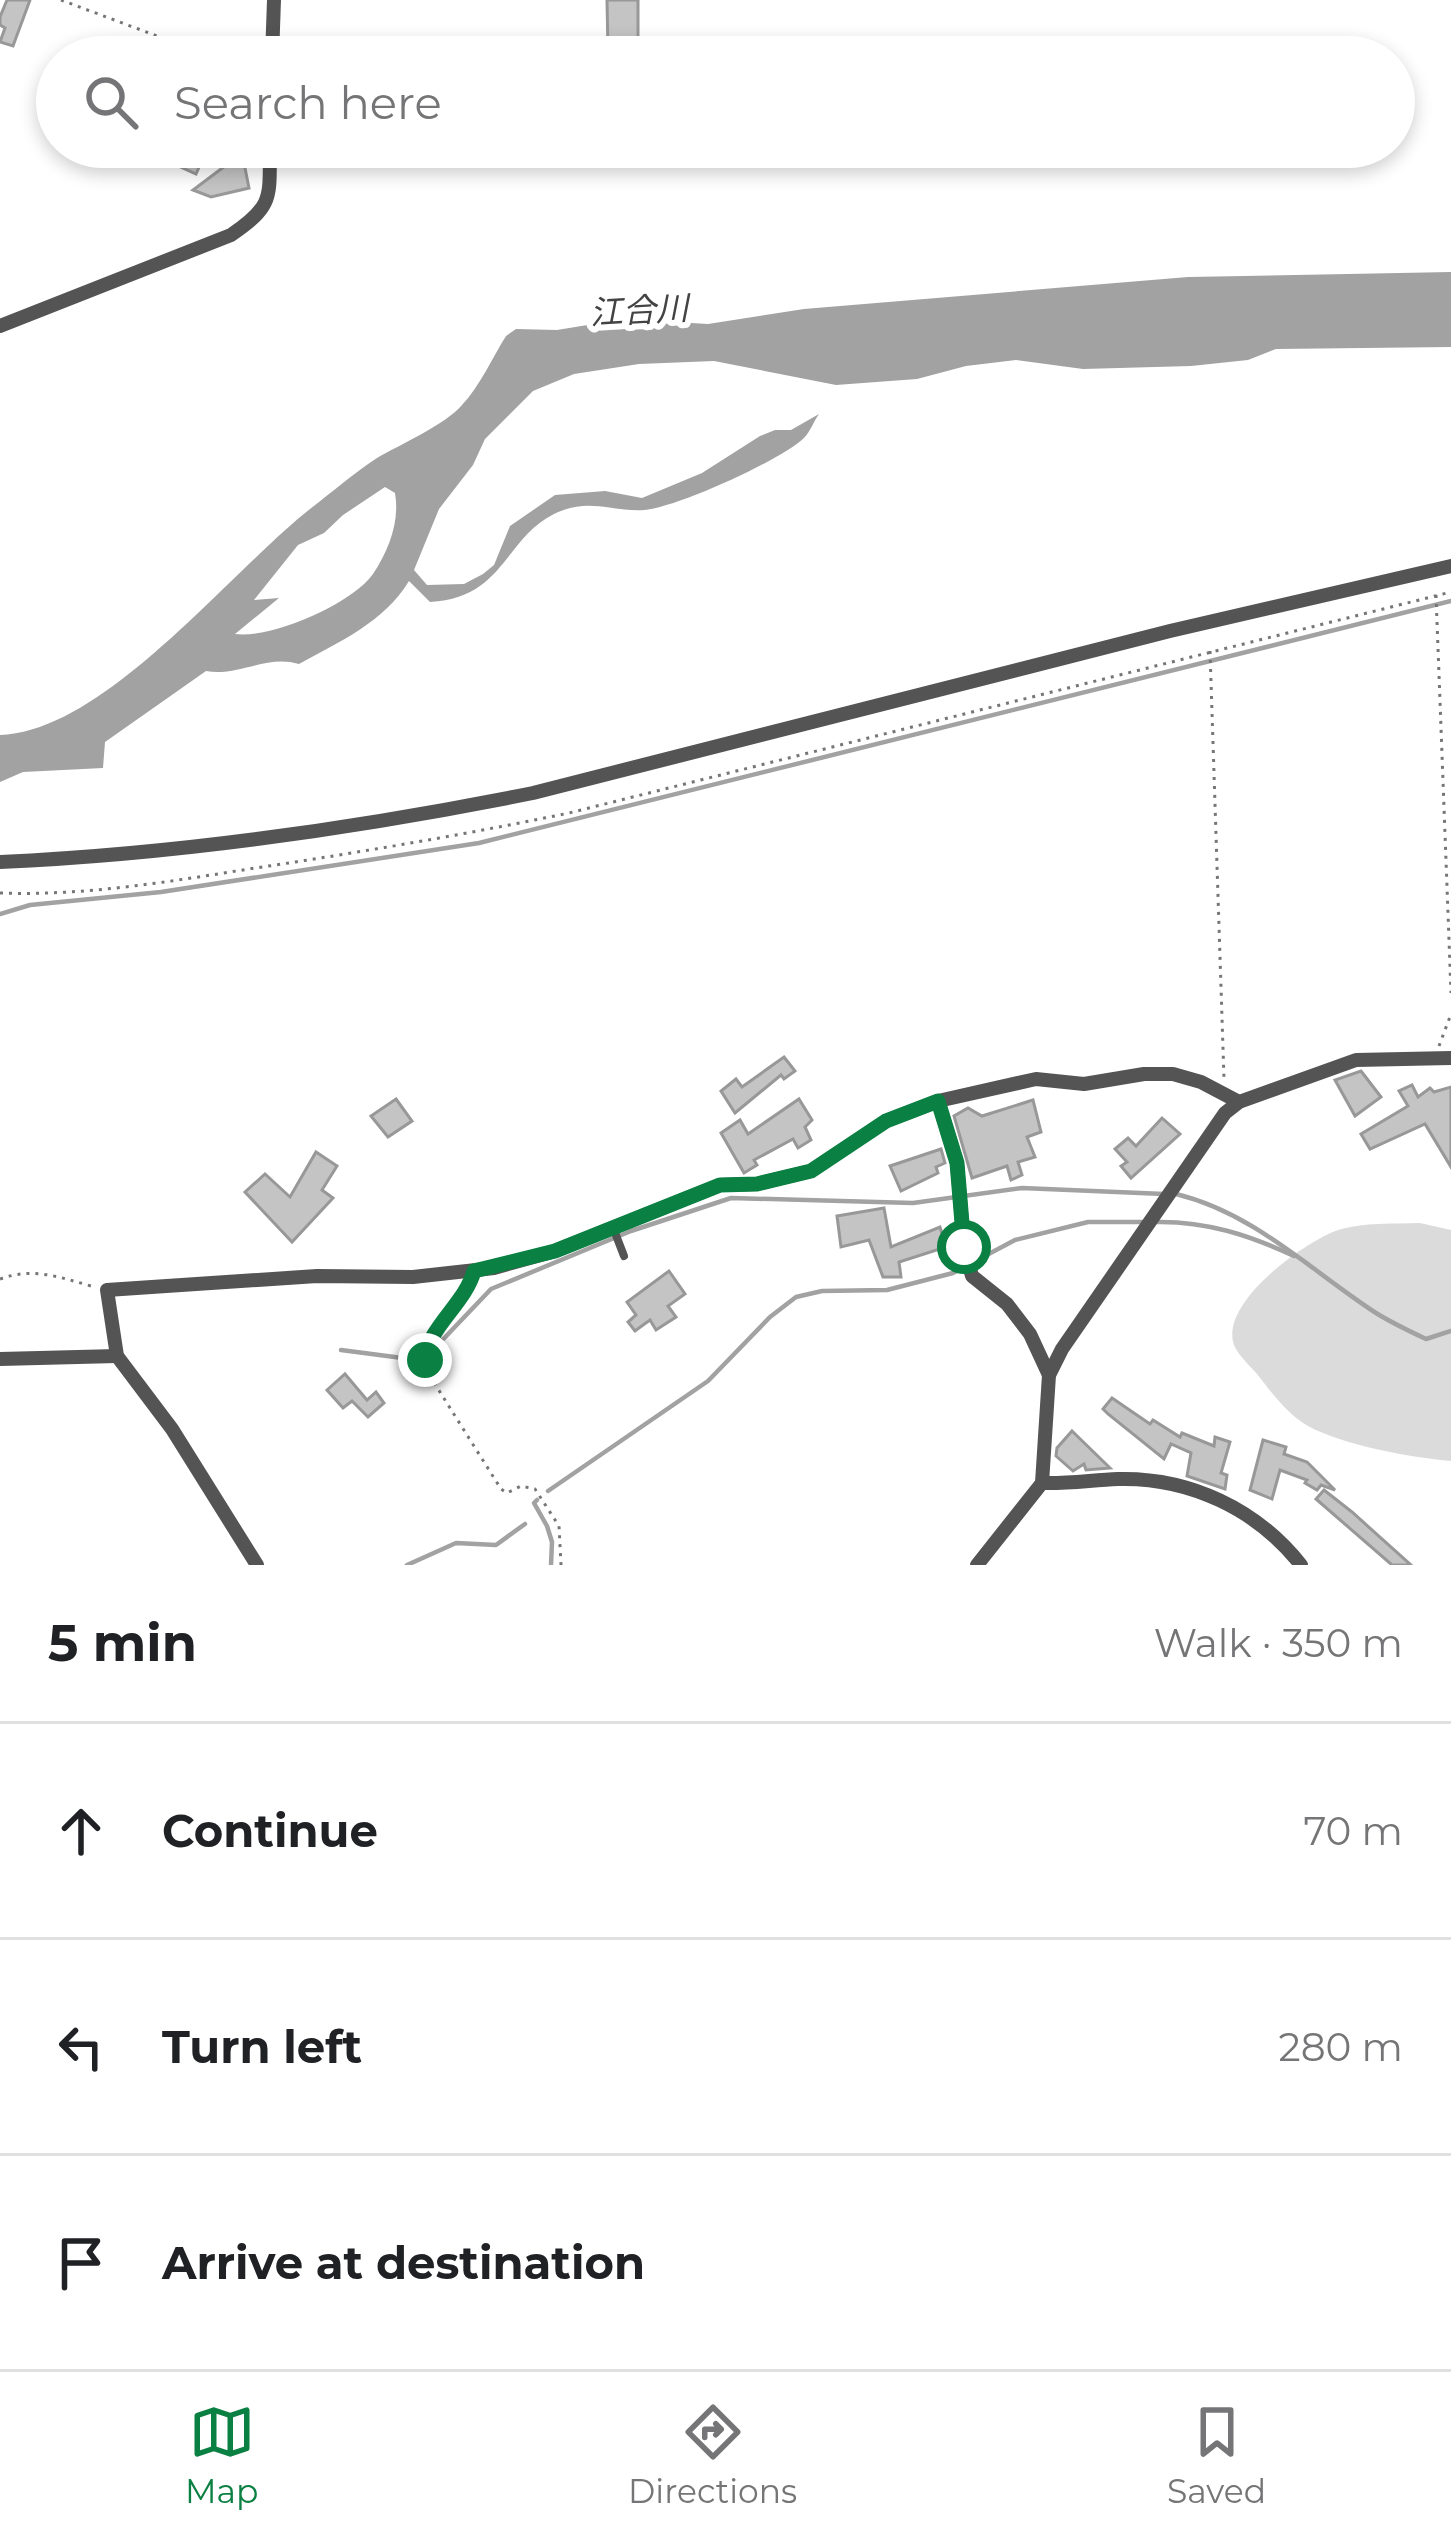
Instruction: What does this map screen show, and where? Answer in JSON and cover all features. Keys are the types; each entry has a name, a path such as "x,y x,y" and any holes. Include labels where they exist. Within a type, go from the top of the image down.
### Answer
{"street":[{"path":"273,36 274,0"},
{"path":"0,326 231,235 259,216 269,196 270,168"},
{"path":"0,862 92,858 270,837 533,794 1170,631 1451,566"},
{"path":"257,1565 172,1430 117,1356 107,1290 474,1271 555,1251 720,1185 757,1184 811,1171 886,1121 938,1101 1036,1079 1099,1083 1173,1074 1232,1097 1356,1060 1451,1058"},
{"path":"977,1565 1042,1483 1049,1375 1062,1349 1232,1097"},
{"path":"938,1101 957,1163 971,1274 1018,1319 1049,1375"},
{"path":"0,1358 117,1356"},
{"path":"1042,1483 1121,1479 1172,1484 1216,1498 1272,1531 1300,1565"}],"lane":[{"path":"613,1228 624,1256"}],"path":[{"path":"61,0 157,36"},
{"path":"0,893 47,895 176,880 436,841 569,813 1451,592"},
{"path":"1436,598 1451,993"},
{"path":"1210,654 1232,1097"},
{"path":"1434,1057 1451,1014"},
{"path":"474,1271 470,1288 426,1347 428,1373 501,1489 507,1493 530,1485 551,1513 562,1542 561,1565"},
{"path":"0,1279 42,1272 107,1290"}],"shaded area":[{"path":"1451,272 1451,347 1276,349 1248,360 1191,366 1083,369 1016,360 917,379 836,385 714,361 639,364 574,374 533,391 485,439 473,465 439,509 414,570 427,585 464,584 483,574 494,565 510,526 555,495 605,491 642,498 702,473 760,436 791,430 819,414 806,436 792,447 703,492 644,510 589,506 554,514 524,538 489,579 455,598 430,602 409,581 374,619 299,664 275,662 206,671 105,742 103,768 23,772 0,782 0,735 41,726 83,706 126,676 319,502 377,458 454,412 506,336 516,329 557,330 624,319 708,324 804,309 1188,277","holes":["385,487 395,493 396,514 388,545 363,585 330,607 289,625 235,634 279,598 254,600 298,545 324,533"]},
{"path":"1420,1223 1451,1230 1451,1461 1359,1445 1308,1426 1280,1403 1234,1345 1233,1328 1251,1293 1305,1247 1348,1227"}],"building":[{"path":"7,0 30,0 13,46 0,42 5,28 0,17"},
{"path":"607,0 638,0 638,36 608,36"},
{"path":"222,168 245,168 249,188 211,197 193,190"},
{"path":"784,1057 795,1071 784,1079 781,1075 735,1113 721,1091 736,1079 742,1087"},
{"path":"1361,1071 1381,1097 1355,1116 1335,1080"},
{"path":"1412,1085 1418,1097 1430,1088 1434,1092 1451,1087 1451,1167 1425,1124 1370,1149 1361,1134 1408,1106 1399,1091"},
{"path":"396,1099 412,1121 388,1137 371,1116"},
{"path":"799,1099 812,1120 805,1127 811,1140 798,1148 793,1139 754,1160 757,1165 744,1173 721,1133 740,1120 748,1134"},
{"path":"1033,1100 1041,1132 1027,1137 1035,1157 1018,1162 1022,1175 1011,1180 1007,1166 972,1178 954,1116 968,1108 982,1116"},
{"path":"1162,1118 1180,1134 1131,1178 1121,1166 1127,1162 1115,1149 1128,1138 1136,1146"},
{"path":"941,1149 945,1163 936,1167 938,1173 901,1191 890,1166"},
{"path":"316,1152 337,1166 322,1190 333,1198 292,1242 245,1192 265,1174 290,1197"},
{"path":"884,1208 891,1247 940,1227 946,1247 899,1262 901,1277 883,1277 869,1240 841,1247 837,1216"},
{"path":"669,1271 685,1294 668,1306 676,1317 656,1330 650,1320 635,1331 628,1322 636,1315 627,1302"},
{"path":"345,1374 367,1400 376,1392 384,1403 368,1417 352,1401 343,1408 327,1390"},
{"path":"1112,1398 1150,1424 1153,1420 1180,1437 1182,1433 1214,1446 1215,1437 1230,1442 1221,1473 1227,1475 1225,1489 1187,1476 1191,1453 1171,1444 1164,1459 1108,1414 1103,1409"},
{"path":"1072,1431 1110,1468 1086,1470 1084,1464 1073,1471 1056,1456"},
{"path":"1263,1440 1286,1447 1284,1454 1307,1462 1335,1490 1321,1485 1317,1490 1307,1480 1280,1470 1272,1499 1250,1490"},
{"path":"1324,1490 1411,1565 1392,1565 1316,1499"}],"waterway":[{"path":"0,914 30,905 161,892 479,843 1451,601"},
{"path":"341,1350 410,1359 431,1352 491,1289 631,1231 731,1198 913,1203 1022,1188 1164,1194"},
{"path":"1176,1194 1256,1229 1407,1330 1426,1339 1451,1331"},
{"path":"548,1491 708,1381 796,1297 822,1291 887,1290 953,1273 1015,1240 1088,1222 1144,1222"},
{"path":"1156,1222 1227,1231 1294,1256"},
{"path":"537,1500 534,1503 552,1542 551,1565"},
{"path":"407,1565 456,1543 496,1545 525,1524"}],"route":[{"path":"425,1360 426,1347 470,1288 474,1271 555,1251 720,1185 757,1184 811,1171 886,1121 938,1101 957,1163 964,1247"}],"water label":[{"name":"江合川","path":"639,310"}]}
